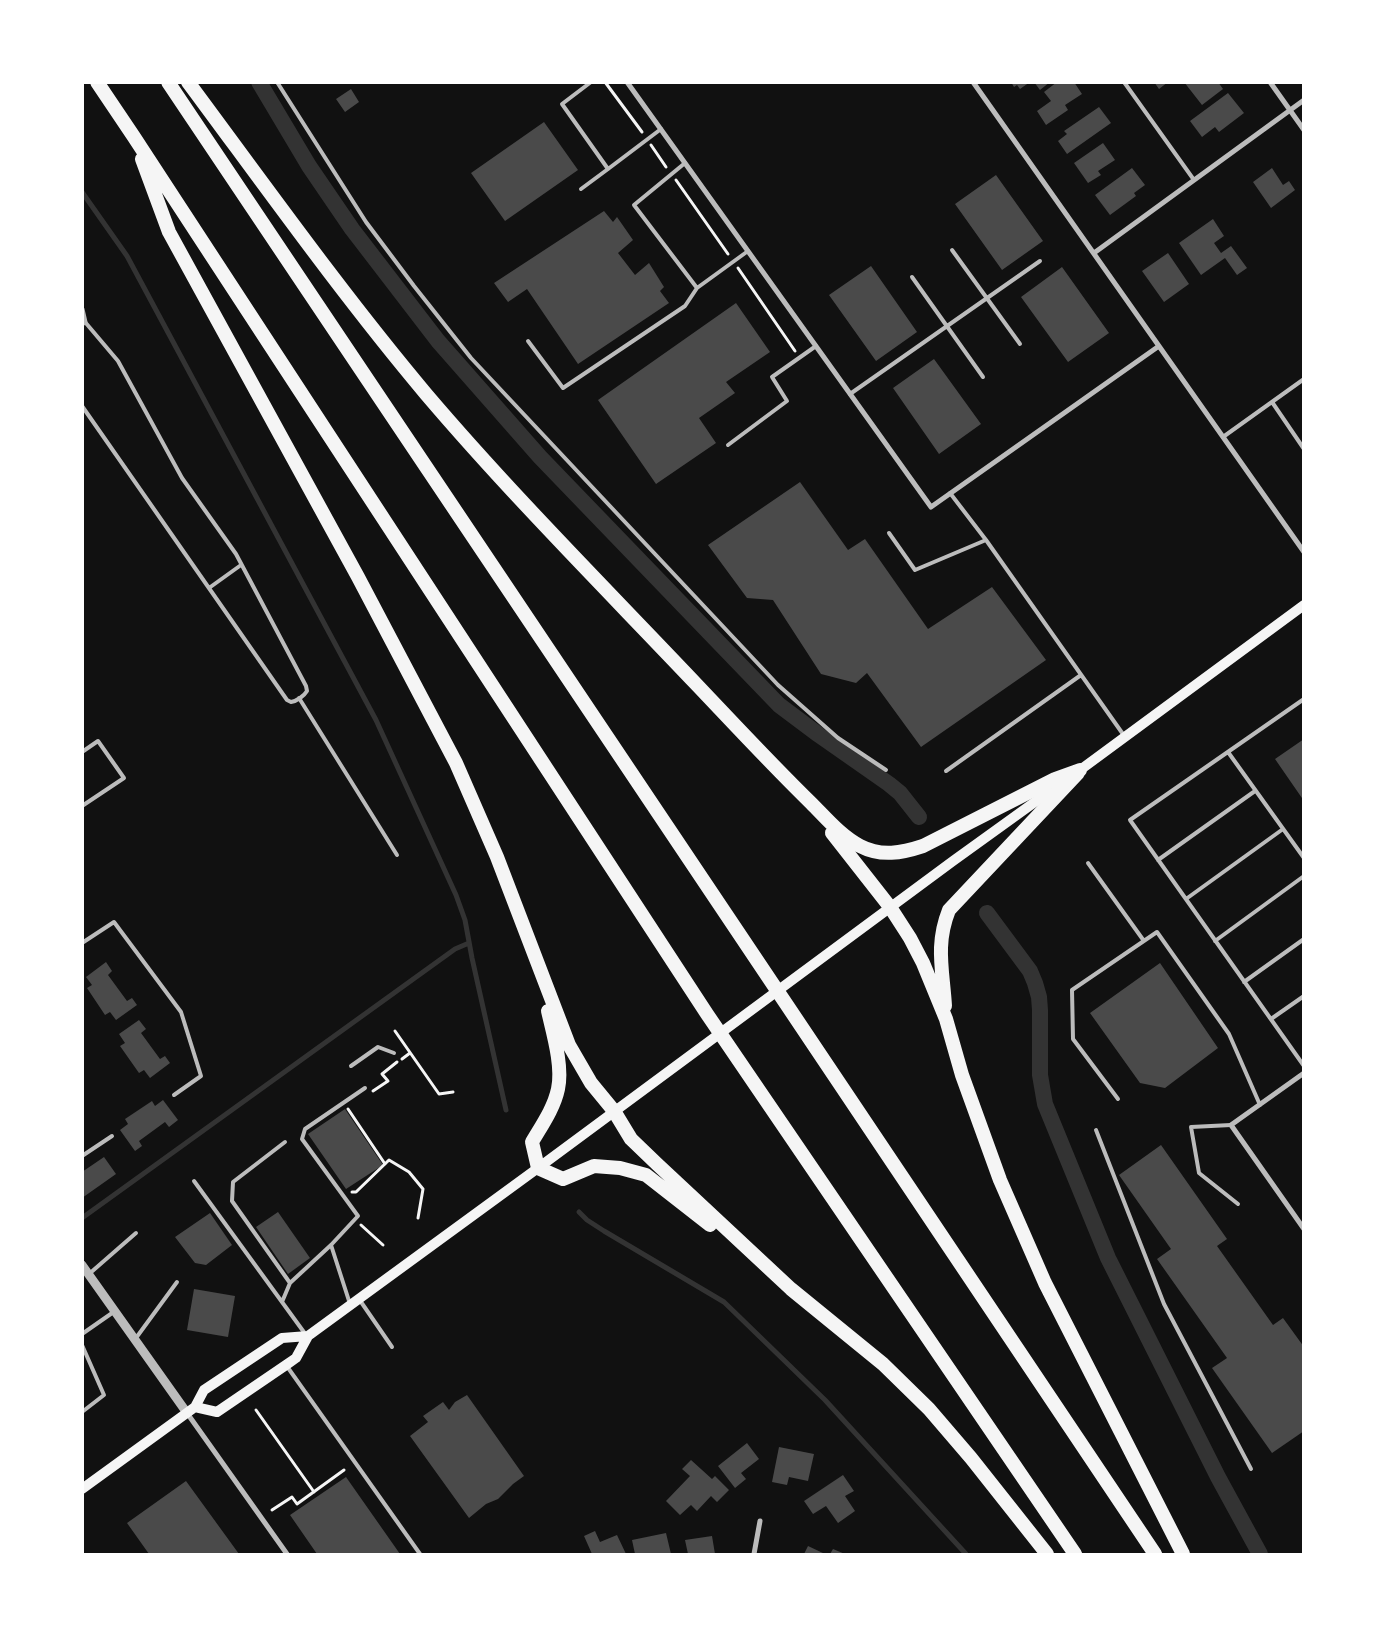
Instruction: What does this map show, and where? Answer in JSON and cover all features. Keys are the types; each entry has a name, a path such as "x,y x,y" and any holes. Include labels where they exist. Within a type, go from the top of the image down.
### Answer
{"highway":[{"path":"96,82 134,137 707,1014 1075,1554"},
{"path":"168,82 1155,1554"},
{"path":"188,82 347,295 426,394 510,488 788,780 846,837 874,852 904,852 923,846 1055,779 1080,770"},
{"path":"134,137 169,232 354,568 456,763 498,857 569,1045 591,1083 614,1111 638,1146 790,1289"},
{"path":"946,1019 940,939 943,924 949,910 1080,770"},
{"path":"788,780 853,858 890,907 923,963 946,1019 962,1075 1000,1180 1045,1284 1183,1554"},
{"path":"535,953 553,1034 558,1070 558,1088 549,1113 532,1142 538,1168 563,1179 594,1166 620,1168 646,1175 883,1364 929,1409 971,1458 1046,1554"}],"main road":[{"path":"191,1410 217,1412 296,1358 308,1336 1304,605"},
{"path":"82,1489 191,1410 204,1390 282,1338 308,1336"}],"street":[{"path":"627,82 931,507 1159,346"},
{"path":"973,82 1304,552"},
{"path":"1270,82 1304,130"},
{"path":"1094,253 1304,100"},
{"path":"82,309 84,323"},
{"path":"1304,1073 1230,1125 1304,1229"},
{"path":"82,1265 191,1410 287,1554"},
{"path":"754,1554 760,1521"}],"lane":[{"path":"277,82 366,222 430,308 484,372 778,685 838,738 886,770"},
{"path":"591,82 562,104 608,169"},
{"path":"1124,82 1194,180"},
{"path":"581,189 661,129"},
{"path":"685,163 634,205 697,288"},
{"path":"952,250 1020,344"},
{"path":"528,341 563,388 685,306 697,288 748,251"},
{"path":"850,394 1040,260"},
{"path":"912,277 983,377"},
{"path":"82,406 287,700 291,702 299,698 308,691 306,686 236,554 182,478 118,361 84,323"},
{"path":"728,445 787,401 772,377 816,346"},
{"path":"1223,437 1304,379"},
{"path":"1272,402 1304,449"},
{"path":"950,493 986,540 1125,737"},
{"path":"889,533 915,570 986,540"},
{"path":"209,588 242,565"},
{"path":"946,771 1081,675"},
{"path":"299,698 397,855"},
{"path":"1304,699 1130,820 1304,1066"},
{"path":"82,752 98,741 124,778 82,806"},
{"path":"1228,752 1304,858"},
{"path":"1158,860 1255,791"},
{"path":"1186,900 1283,829"},
{"path":"1088,863 1144,941"},
{"path":"1215,940 1304,876"},
{"path":"82,943 114,922 181,1012 201,1076 174,1095"},
{"path":"1118,1099 1073,1039 1072,990 1157,932 1229,1034 1260,1104"},
{"path":"1244,982 1304,939"},
{"path":"1271,1019 1304,996"},
{"path":"351,1066 378,1047 394,1053"},
{"path":"282,1302 290,1283 331,1245 358,1216 302,1139 305,1129 366,1088"},
{"path":"1230,1125 1191,1127 1199,1173 1238,1204"},
{"path":"1096,1130 1164,1304 1251,1470"},
{"path":"82,1156 112,1136"},
{"path":"285,1142 233,1182 232,1201 290,1283"},
{"path":"194,1181 308,1336"},
{"path":"89,1274 136,1233"},
{"path":"331,1245 355,1302 392,1347"},
{"path":"136,1338 177,1282"},
{"path":"82,1334 115,1311"},
{"path":"82,1345 104,1395 82,1412"},
{"path":"286,1365 420,1554"}],"path":[{"path":"605,82 672,174 797,354"},
{"path":"394,1031 439,1094 453,1092"},
{"path":"369,1093 388,1081 382,1074 410,1053"},
{"path":"353,1105 348,1109 385,1164"},
{"path":"333,1181 337,1177 346,1190 356,1192 389,1160 409,1172 423,1189 418,1218"},
{"path":"355,1219 383,1245"},
{"path":"256,1410 314,1492"},
{"path":"272,1510 292,1497 297,1504 344,1470"}],"building":[{"path":"1011,82 1030,82 1020,89 1017,85 1014,87"},
{"path":"1034,82 1050,82 1040,90"},
{"path":"1057,82 1074,82 1082,94 1065,105 1068,110 1046,125 1037,111 1051,101 1044,92"},
{"path":"1154,82 1168,82 1159,89"},
{"path":"1184,82 1218,82 1223,89 1202,105"},
{"path":"351,89 359,102 345,112 336,99"},
{"path":"1228,93 1244,113 1219,132 1215,127 1202,137 1190,121"},
{"path":"1099,107 1111,123 1067,154 1058,141 1067,134 1064,131"},
{"path":"544,122 578,170 505,221 471,173"},
{"path":"1103,143 1115,160 1098,171 1101,175 1088,183 1074,163"},
{"path":"1132,168 1145,185 1134,193 1136,196 1110,215 1095,195"},
{"path":"1272,168 1283,185 1289,181 1295,190 1271,208 1253,182"},
{"path":"996,175 1043,241 1002,270 955,204"},
{"path":"604,211 613,222 617,217 633,240 618,253 635,275 649,263 664,287 660,291 669,303 578,364 527,289 508,302 494,283"},
{"path":"1213,219 1224,236 1214,243 1221,253 1231,246 1247,268 1237,275 1225,258 1201,275 1179,243"},
{"path":"1168,253 1189,284 1164,302 1142,271"},
{"path":"871,266 917,332 876,361 829,295"},
{"path":"1062,267 1109,333 1068,362 1021,297"},
{"path":"736,303 770,352 726,382 735,393 699,418 716,443 656,484 598,400"},
{"path":"934,359 981,424 939,454 893,388"},
{"path":"800,482 848,550 865,539 928,629 992,587 1046,660 921,747 867,673 856,683 821,674 773,600 747,598 708,545"},
{"path":"1304,739 1304,801 1275,759"},
{"path":"106,962 112,971 108,975 127,1001 132,998 137,1005 116,1020 110,1012 105,1015 87,988 92,985 86,977"},
{"path":"1160,963 1218,1048 1165,1088 1140,1083 1090,1013"},
{"path":"139,1020 146,1029 141,1033 160,1059 165,1056 170,1063 150,1078 144,1070 139,1073 120,1046 125,1043 119,1034"},
{"path":"163,1100 178,1120 169,1127 165,1122 139,1141 142,1146 135,1151 120,1130 128,1124 125,1119 152,1101 155,1106"},
{"path":"345,1109 383,1165 346,1189 308,1134"},
{"path":"1161,1145 1227,1239 1217,1246 1273,1325 1283,1318 1304,1347 1304,1431 1272,1453 1212,1368 1227,1358 1157,1259 1171,1249 1119,1175"},
{"path":"104,1157 116,1174 82,1198 82,1172"},
{"path":"278,1212 310,1258 288,1274 256,1227"},
{"path":"210,1213 232,1245 206,1265 195,1263 175,1237"},
{"path":"194,1289 235,1296 228,1337 187,1330"},
{"path":"467,1395 524,1476 498,1499 486,1504 469,1518 410,1436 428,1422 423,1416 443,1402 449,1410 455,1402"},
{"path":"747,1443 759,1459 741,1473 746,1479 735,1488 718,1466"},
{"path":"779,1447 814,1454 808,1481 789,1477 787,1485 772,1482"},
{"path":"691,1460 712,1479 715,1476 729,1490 717,1502 711,1496 697,1511 691,1505 680,1515 666,1501 690,1476 682,1469"},
{"path":"843,1475 854,1491 845,1496 855,1511 838,1523 826,1506 813,1514 804,1501"},
{"path":"346,1477 400,1554 317,1554 290,1515"},
{"path":"186,1481 239,1554 149,1554 127,1523"},
{"path":"595,1531 600,1542 617,1535 626,1554 592,1554 584,1536"},
{"path":"666,1533 671,1554 635,1554 632,1540"},
{"path":"712,1536 715,1554 688,1554 685,1540"},
{"path":"808,1546 825,1554 804,1554"},
{"path":"833,1549 845,1554 830,1554"}],"waterway":[{"path":"259,82 309,166 352,229 438,341 540,457 779,705 889,784 900,793 919,817"},
{"path":"82,192 127,256 376,720 456,895 465,920 506,1110"},
{"path":"987,913 1030,971 1035,983 1039,997 1040,1075 1045,1104 1108,1258 1218,1477 1260,1554"},
{"path":"82,1218 455,949 469,943"},
{"path":"579,1212 587,1220 604,1231 724,1302 825,1400 966,1554"}]}
